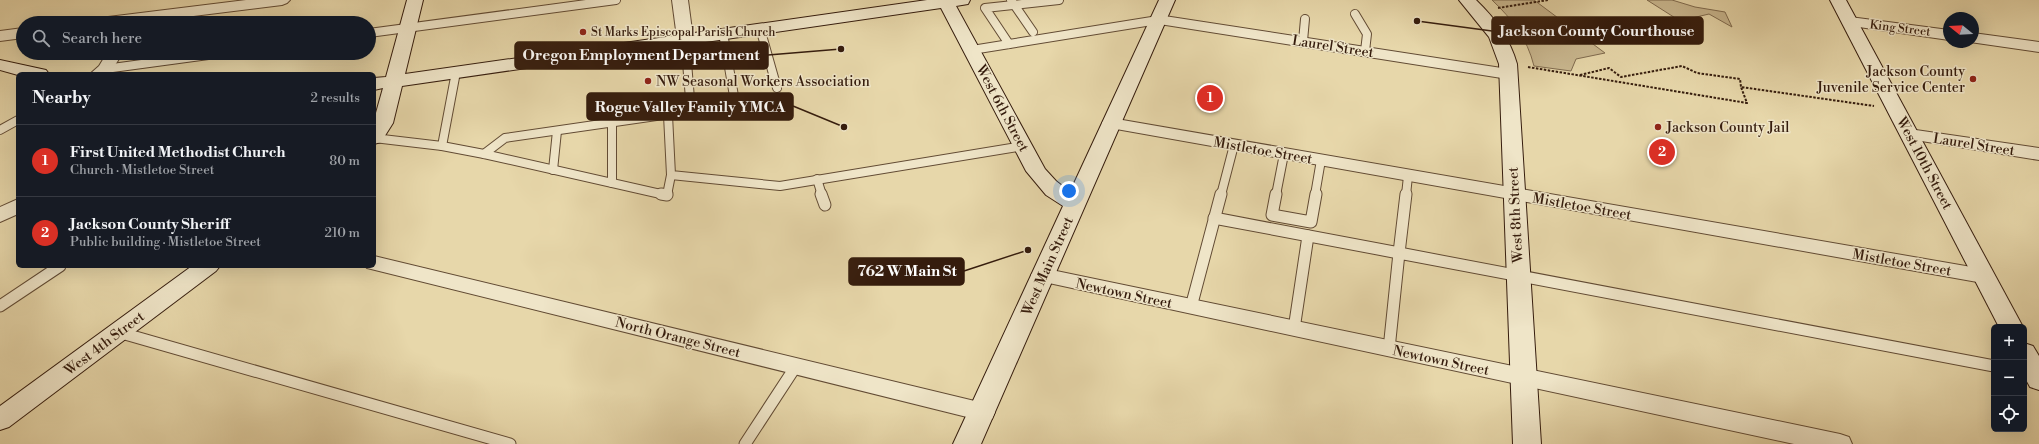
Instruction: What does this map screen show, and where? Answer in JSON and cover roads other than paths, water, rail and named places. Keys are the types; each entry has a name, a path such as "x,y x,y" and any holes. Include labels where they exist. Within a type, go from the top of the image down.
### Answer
{"street":[{"path":"139,16 149,0"},
{"path":"171,16 282,0"},
{"path":"376,135 383,123 414,0"},
{"path":"680,0 685,38"},
{"name":"West Main Street","path":"967,444 983,412 1042,275 1167,0"},
{"name":"West 10th Street","path":"1838,0 2009,324"},
{"path":"376,84 685,38 951,1"},
{"name":"West 6th Street","path":"951,1 972,50 1023,146 1046,185 1062,198 1075,203"},
{"name":"West 8th Street","path":"1472,6 1494,31 1506,52 1527,444"},
{"name":"Laurel Street","path":"1158,20 1365,51 1508,69"},
{"name":"King Street","path":"1850,22 1943,34"},
{"path":"0,36 16,34"},
{"path":"1979,39 2039,47"},
{"path":"102,71 110,60"},
{"path":"0,65 31,72"},
{"name":"Mistletoe Street","path":"1111,123 1983,276"},
{"name":"Laurel Street","path":"1909,134 2039,154"},
{"path":"0,216 16,206"},
{"name":"North Orange Street","path":"376,263 983,412"},
{"name":"West 4th Street","path":"0,420 205,268"},
{"name":"Newtown Street","path":"1042,275 1840,444"},
{"path":"2027,360 2033,375"}],"lane":[{"path":"376,32 616,0"},
{"path":"1009,44 985,8 1012,2 1029,3 1059,0"},
{"path":"1012,2 1033,32"},
{"path":"1355,14 1367,34 1365,51"},
{"path":"1303,41 1305,18"},
{"path":"972,50 1158,20"},
{"path":"760,28 777,88"},
{"path":"723,33 734,96"},
{"path":"484,154 505,138 691,111 685,38"},
{"path":"102,71 175,60"},
{"path":"442,146 456,72"},
{"path":"376,138 442,146 484,154 668,195 671,175 668,114"},
{"path":"0,130 16,121"},
{"path":"612,123 612,183"},
{"path":"553,170 557,131"},
{"path":"1191,307 1234,145"},
{"path":"671,175 780,186 1023,146"},
{"path":"1284,154 1272,215 1311,222 1321,160"},
{"path":"1389,349 1408,176"},
{"path":"818,179 825,205"},
{"path":"1214,218 1991,365"},
{"path":"1294,329 1308,236"},
{"path":"0,306 57,268"},
{"path":"118,332 510,444"},
{"path":"745,444 796,366"}],"place":[{"name":"Jackson County Courthouse","path":"1417,21"},
{"name":"St Marks Episcopal Parish Church","path":"583,32"},
{"name":"Oregon Employment Department","path":"841,49"},
{"name":"Jackson County Juvenile Service Center","path":"1973,79"},
{"name":"NW Seasonal Workers Association","path":"648,81"},
{"name":"First United Methodist Church","path":"1210,98"},
{"name":"Rogue Valley Family YMCA","path":"844,127"},
{"name":"Jackson County Jail","path":"1658,127"},
{"name":"Jackson County Sheriff","path":"1662,152"},
{"name":"762 W Main St","path":"1028,250"}]}
